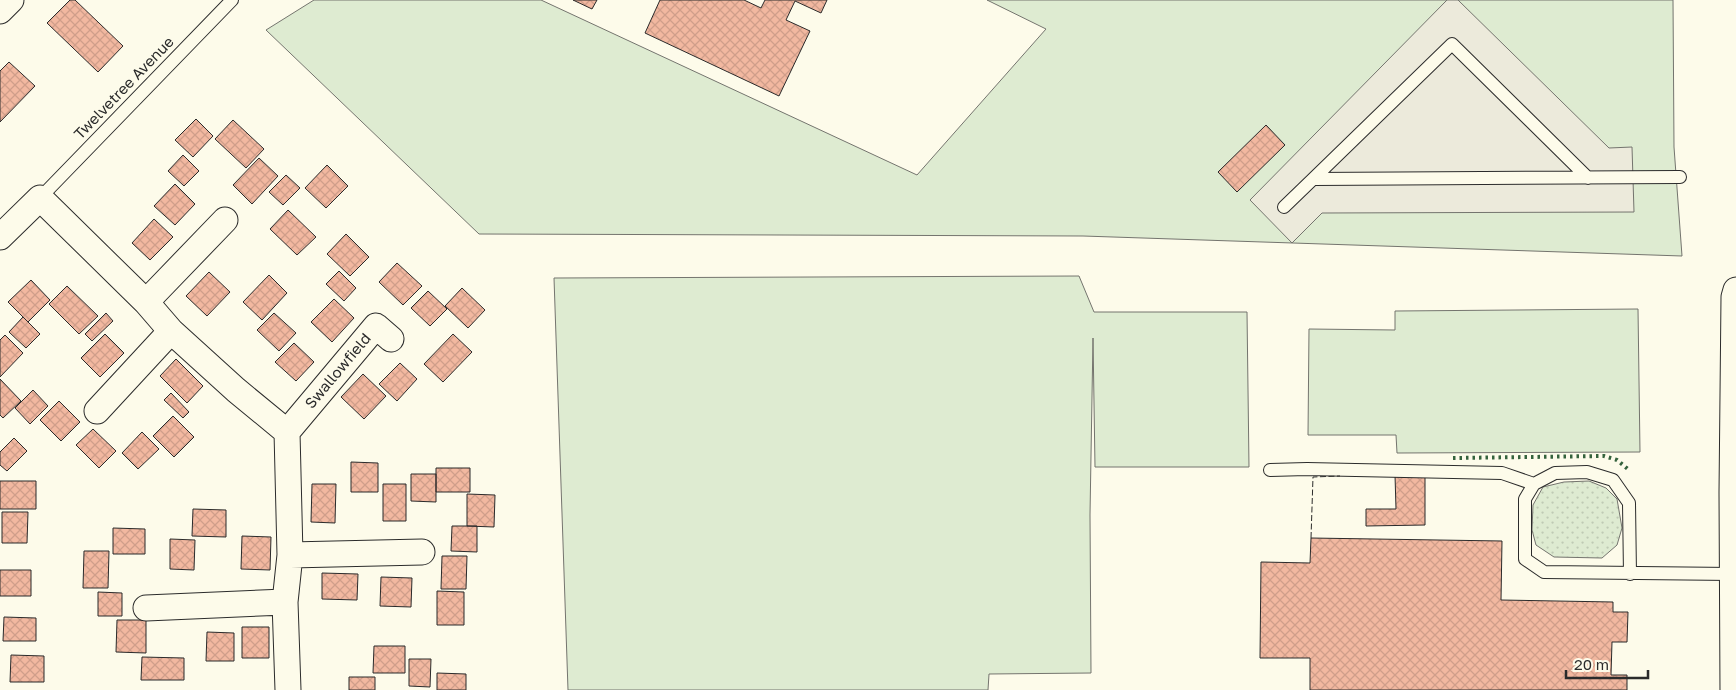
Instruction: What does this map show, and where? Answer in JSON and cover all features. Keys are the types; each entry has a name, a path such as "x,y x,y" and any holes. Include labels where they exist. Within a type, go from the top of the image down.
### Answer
{"street":[{"path":"0,12 11,0"},
{"path":"0,238 40,198 146,302 171,331 236,390 287,432 290,555 285,602 288,690"},
{"path":"146,302 225,220"},
{"path":"1733,690 1734,297 1736,290"},
{"name":"Swallowfield","path":"287,432 376,326 390,339"},
{"path":"97,411 171,331"},
{"path":"290,555 422,552"},
{"path":"146,608 285,602"}],"lane":[{"name":"Twelvetree Avenue","path":"40,198 232,0"},
{"path":"1284,208 1452,44 1588,178"},
{"path":"1313,179 1680,177"},
{"path":"1270,470 1502,473 1534,484"},
{"path":"1630,574 1630,503 1613,480 1587,472 1555,473 1534,484 1525,499 1525,559 1544,572 1630,574 1732,574"}],"green space":[{"path":"314,0 541,0 917,175 1046,29 987,0 1673,0 1674,147 1682,256 1083,236 479,234 266,30"},
{"path":"1079,276 1094,312 1247,312 1249,467 1095,467 1093,338 1090,515 1091,673 989,674 988,690 568,690 554,278"},
{"path":"1638,309 1640,452 1397,453 1396,435 1308,435 1309,329 1395,330 1395,311"},
{"path":"1589,481 1606,488 1617,499 1622,528 1617,545 1602,558 1554,557 1536,545 1532,530 1533,505 1543,487 1564,482"}],"shaded area":[{"path":"1447,0 1458,0 1609,148 1632,147 1634,212 1322,213 1292,243 1250,200"}],"building":[{"path":"70,0 75,0 123,46 98,72 47,23"},
{"path":"573,0 597,0 592,9"},
{"path":"660,0 744,0 761,8 765,0 827,0 821,13 795,1 786,20 810,31 779,96 645,33"},
{"path":"9,62 35,86 0,122 0,71"},
{"path":"196,119 213,136 193,157 175,140"},
{"path":"233,120 264,149 246,168 215,139"},
{"path":"1266,125 1285,145 1237,192 1218,172"},
{"path":"183,155 199,171 184,186 168,171"},
{"path":"259,158 278,176 252,204 233,185"},
{"path":"327,165 348,186 326,208 305,188"},
{"path":"286,175 300,188 283,205 269,192"},
{"path":"175,184 195,204 175,225 154,206"},
{"path":"288,210 316,237 297,255 270,229"},
{"path":"154,219 173,237 150,260 132,243"},
{"path":"346,234 369,257 350,276 327,254"},
{"path":"397,263 422,286 403,305 379,282"},
{"path":"339,271 356,288 344,301 326,284"},
{"path":"209,272 230,292 207,316 186,296"},
{"path":"269,275 287,293 262,320 243,302"},
{"path":"31,280 50,300 28,322 8,302"},
{"path":"67,286 98,316 79,334 49,304"},
{"path":"462,288 485,310 468,328 445,306"},
{"path":"428,291 447,309 430,326 411,308"},
{"path":"334,299 354,318 332,342 311,322"},
{"path":"106,313 113,321 92,341 85,334"},
{"path":"274,313 296,333 279,351 257,330"},
{"path":"23,317 40,334 26,348 9,332"},
{"path":"105,334 124,353 100,377 81,358"},
{"path":"453,334 472,352 443,382 424,364"},
{"path":"5,335 23,353 0,377 0,340"},
{"path":"294,343 314,362 296,381 275,362"},
{"path":"176,359 203,386 187,403 160,376"},
{"path":"400,363 417,379 397,401 379,384"},
{"path":"363,374 386,396 364,419 341,397"},
{"path":"0,379 21,401 3,418 0,415"},
{"path":"33,390 48,406 30,424 15,408"},
{"path":"171,393 189,412 183,418 164,400"},
{"path":"59,401 80,422 61,441 40,420"},
{"path":"173,416 194,437 174,457 153,436"},
{"path":"93,429 116,451 99,468 76,445"},
{"path":"142,432 159,449 138,469 122,453"},
{"path":"14,438 27,451 7,471 0,465 0,452"},
{"path":"351,462 378,463 378,492 351,492"},
{"path":"436,468 470,468 470,492 436,492"},
{"path":"411,474 436,474 436,502 411,501"},
{"path":"1395,475 1425,475 1425,525 1366,526 1366,509 1396,509"},
{"path":"0,481 36,481 36,509 0,509"},
{"path":"312,484 336,484 335,523 311,522"},
{"path":"383,484 406,484 406,521 383,521"},
{"path":"467,494 495,495 494,527 467,526"},
{"path":"193,509 226,510 226,537 192,536"},
{"path":"2,512 28,512 27,543 2,543"},
{"path":"452,526 477,526 477,552 451,551"},
{"path":"113,528 145,529 145,554 113,554"},
{"path":"242,536 271,537 270,570 241,569"},
{"path":"1311,538 1502,541 1501,600 1613,602 1613,612 1628,612 1627,642 1612,642 1611,675 1627,675 1627,690 1310,690 1310,658 1260,658 1261,562 1310,563"},
{"path":"170,539 195,540 194,570 170,569"},
{"path":"84,551 109,551 108,588 83,588"},
{"path":"442,556 467,556 466,589 441,589"},
{"path":"0,570 31,570 31,596 0,596"},
{"path":"322,573 358,574 357,600 322,599"},
{"path":"381,577 412,578 411,607 380,606"},
{"path":"437,591 464,592 464,625 437,625"},
{"path":"98,592 122,593 122,616 98,616"},
{"path":"4,617 36,618 36,641 3,641"},
{"path":"117,620 146,620 146,653 116,652"},
{"path":"242,627 269,627 269,658 242,658"},
{"path":"207,632 234,633 234,661 206,661"},
{"path":"374,646 405,646 405,673 373,673"},
{"path":"11,655 44,656 44,682 10,682"},
{"path":"142,657 184,658 184,680 141,680"},
{"path":"409,659 431,659 430,687 409,686"},
{"path":"437,673 466,674 466,690 437,690"},
{"path":"349,677 375,677 375,690 349,690"}],"hedge":[{"path":"1453,458 1604,456 1617,460 1629,470"}],"fence":[{"path":"1311,538 1313,477 1340,476"}]}
